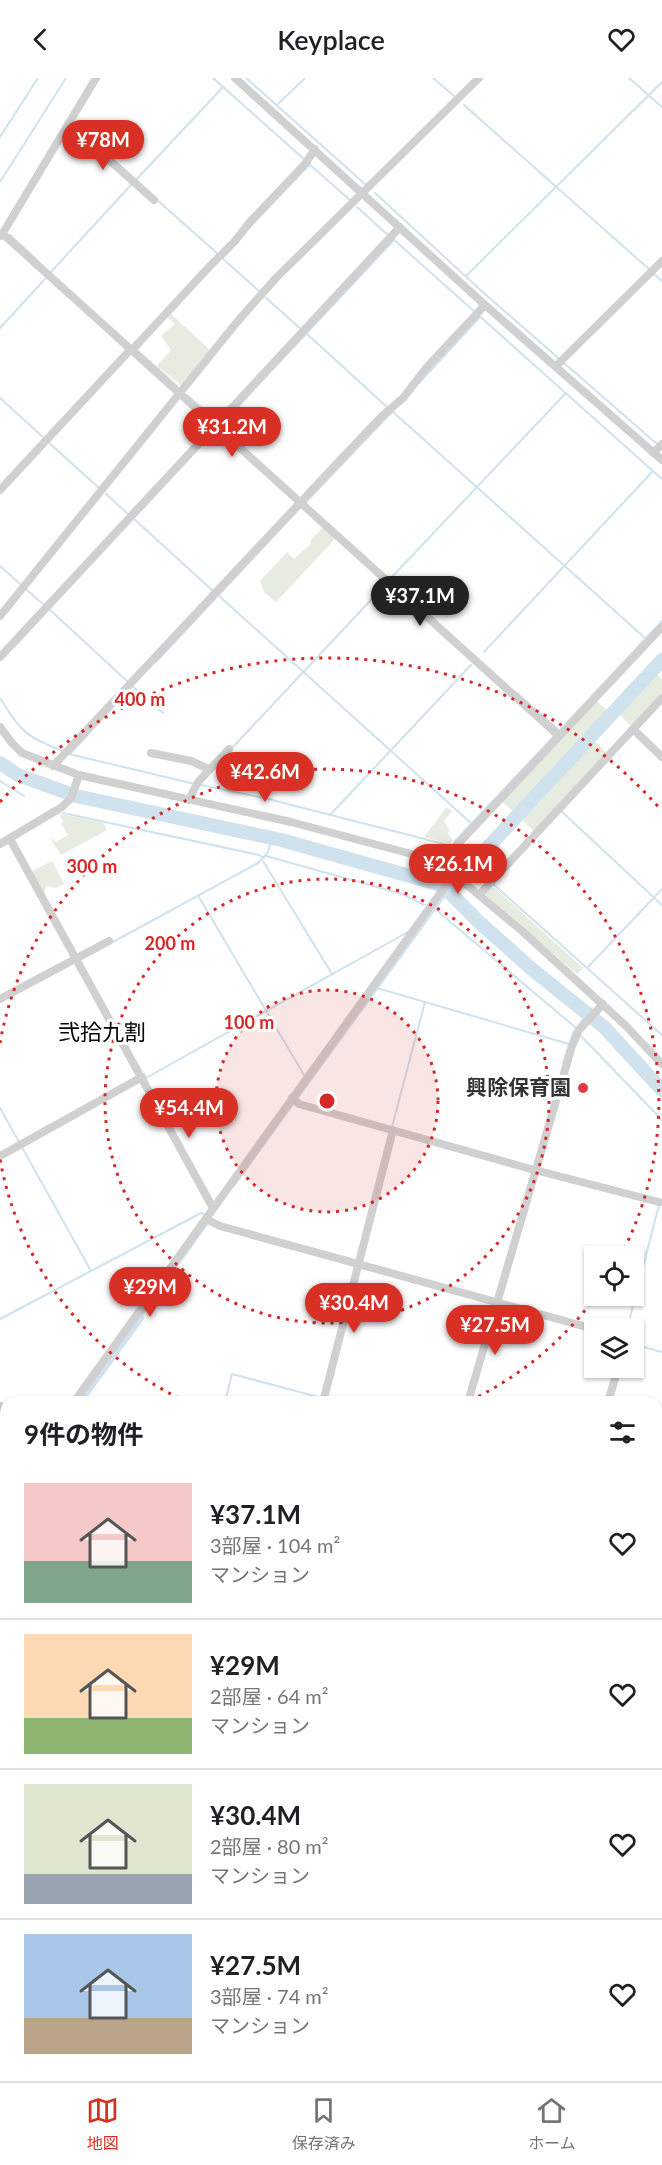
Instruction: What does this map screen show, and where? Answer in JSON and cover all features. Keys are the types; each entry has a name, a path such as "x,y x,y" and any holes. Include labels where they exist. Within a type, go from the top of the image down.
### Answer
{"street":[{"path":"3,233 96,78"},
{"path":"235,78 485,305 560,362 659,447 662,460"},
{"path":"0,616 237,322 276,278 479,78"},
{"path":"69,124 154,200"},
{"path":"0,490 235,241 307,161 315,149"},
{"path":"0,220 3,233 557,734"},
{"path":"0,657 400,227"},
{"path":"560,362 662,261"},
{"path":"53,766 381,417 403,398 427,368 485,305"},
{"path":"440,863 557,734 662,627"},
{"path":"479,895 662,698"},
{"path":"0,727 22,753 79,775 291,822 440,863 452,876 479,895 603,1004 661,1062"},
{"path":"634,730 662,757"},
{"path":"189,800 197,784 228,749"},
{"path":"151,753 190,761 209,769"},
{"path":"0,844 62,807 72,795 79,775"},
{"path":"10,838 213,1208"},
{"path":"78,1396 208,1220 213,1208 295,1100 452,876"},
{"path":"0,999 109,940"},
{"path":"470,1396 572,1046 577,1034 603,1004"},
{"path":"0,1156 143,1078"},
{"path":"295,1100 392,1130 659,1202"},
{"path":"324,1396 392,1130"},
{"path":"208,1220 584,1326"},
{"path":"610,1396 615,1378"}],"shaded area":[{"path":"171,314 210,350 181,385 157,366 171,350 161,336 175,324 168,318"},
{"path":"323,527 336,538 276,602 264,592 260,581 287,552 294,559 311,544 310,541"},
{"path":"655,673 662,679 662,695 631,726 618,713"},
{"path":"597,701 609,712 514,812 502,802"},
{"path":"592,739 607,753 534,831 520,818"},
{"path":"447,807 452,811 444,821 449,830 448,834 453,840 450,844 424,837"},
{"path":"61,814 103,823 107,830 61,855 50,838 56,842 68,835 61,823 63,822"},
{"path":"52,861 64,884 56,888 46,886 44,894 32,871"},
{"path":"490,888 495,888 583,968 577,974 484,894"}],"waterway":[{"path":"0,137 38,78"},
{"path":"0,182 66,78"},
{"path":"213,78 305,160"},
{"path":"246,78 365,184"},
{"path":"277,105 305,78"},
{"path":"433,78 454,96"},
{"path":"629,78 662,107"},
{"path":"466,276 662,82"},
{"path":"135,181 223,87"},
{"path":"464,105 650,270"},
{"path":"309,164 350,200"},
{"path":"249,228 310,164"},
{"path":"50,273 131,185"},
{"path":"375,193 486,295 657,444"},
{"path":"156,199 218,254"},
{"path":"357,207 388,235"},
{"path":"10,235 36,259"},
{"path":"392,238 662,479"},
{"path":"220,426 394,240"},
{"path":"222,258 259,291"},
{"path":"654,274 662,281"},
{"path":"0,328 46,278"},
{"path":"266,298 302,330"},
{"path":"419,383 480,317"},
{"path":"306,333 388,408"},
{"path":"137,350 177,386"},
{"path":"390,579 565,394"},
{"path":"187,395 205,411"},
{"path":"0,398 44,438"},
{"path":"392,411 645,638"},
{"path":"305,503 392,412"},
{"path":"48,442 98,487"},
{"path":"14,647 200,447"},
{"path":"484,652 653,471"},
{"path":"106,494 127,513"},
{"path":"156,662 301,507"},
{"path":"133,518 213,591"},
{"path":"0,566 20,584"},
{"path":"232,748 386,584"},
{"path":"27,590 44,605"},
{"path":"218,595 472,824"},
{"path":"49,609 128,682"},
{"path":"558,732 662,621"},
{"path":"463,874 662,660"},
{"path":"330,815 471,665"},
{"path":"132,686 163,713"},
{"path":"517,693 559,730"},
{"path":"0,698 25,732 63,751"},
{"path":"70,754 115,705"},
{"path":"455,841 554,736"},
{"path":"69,754 195,784"},
{"path":"0,763 18,775 76,796 281,840 442,885 533,970 604,1027 662,1090"},
{"path":"0,781 24,796"},
{"path":"201,785 268,799 452,846"},
{"path":"561,811 662,905"},
{"path":"63,813 259,855 264,858"},
{"path":"111,943 258,863 268,852 272,837"},
{"path":"456,850 487,877"},
{"path":"266,856 402,894 424,905"},
{"path":"263,861 332,974"},
{"path":"493,884 662,1035"},
{"path":"587,968 662,889"},
{"path":"297,1099 449,890"},
{"path":"199,897 304,1075"},
{"path":"435,909 576,1028"},
{"path":"144,1079 408,932"},
{"path":"377,988 569,1044"},
{"path":"392,1127 425,1002"},
{"path":"563,1063 573,1033 586,1015"},
{"path":"581,1036 662,1120"},
{"path":"234,1186 294,1103"},
{"path":"0,1108 91,1271"},
{"path":"630,1318 659,1205"},
{"path":"0,1319 201,1213 204,1214"},
{"path":"140,1318 208,1223"},
{"path":"83,1396 140,1318"},
{"path":"644,1347 662,1352"},
{"path":"226,1396 232,1374 314,1396"}],"place":[{"name":"興除保育園","path":"583,1088"}],"district":[{"name":"弐拾九割","path":"102,1032"}]}
